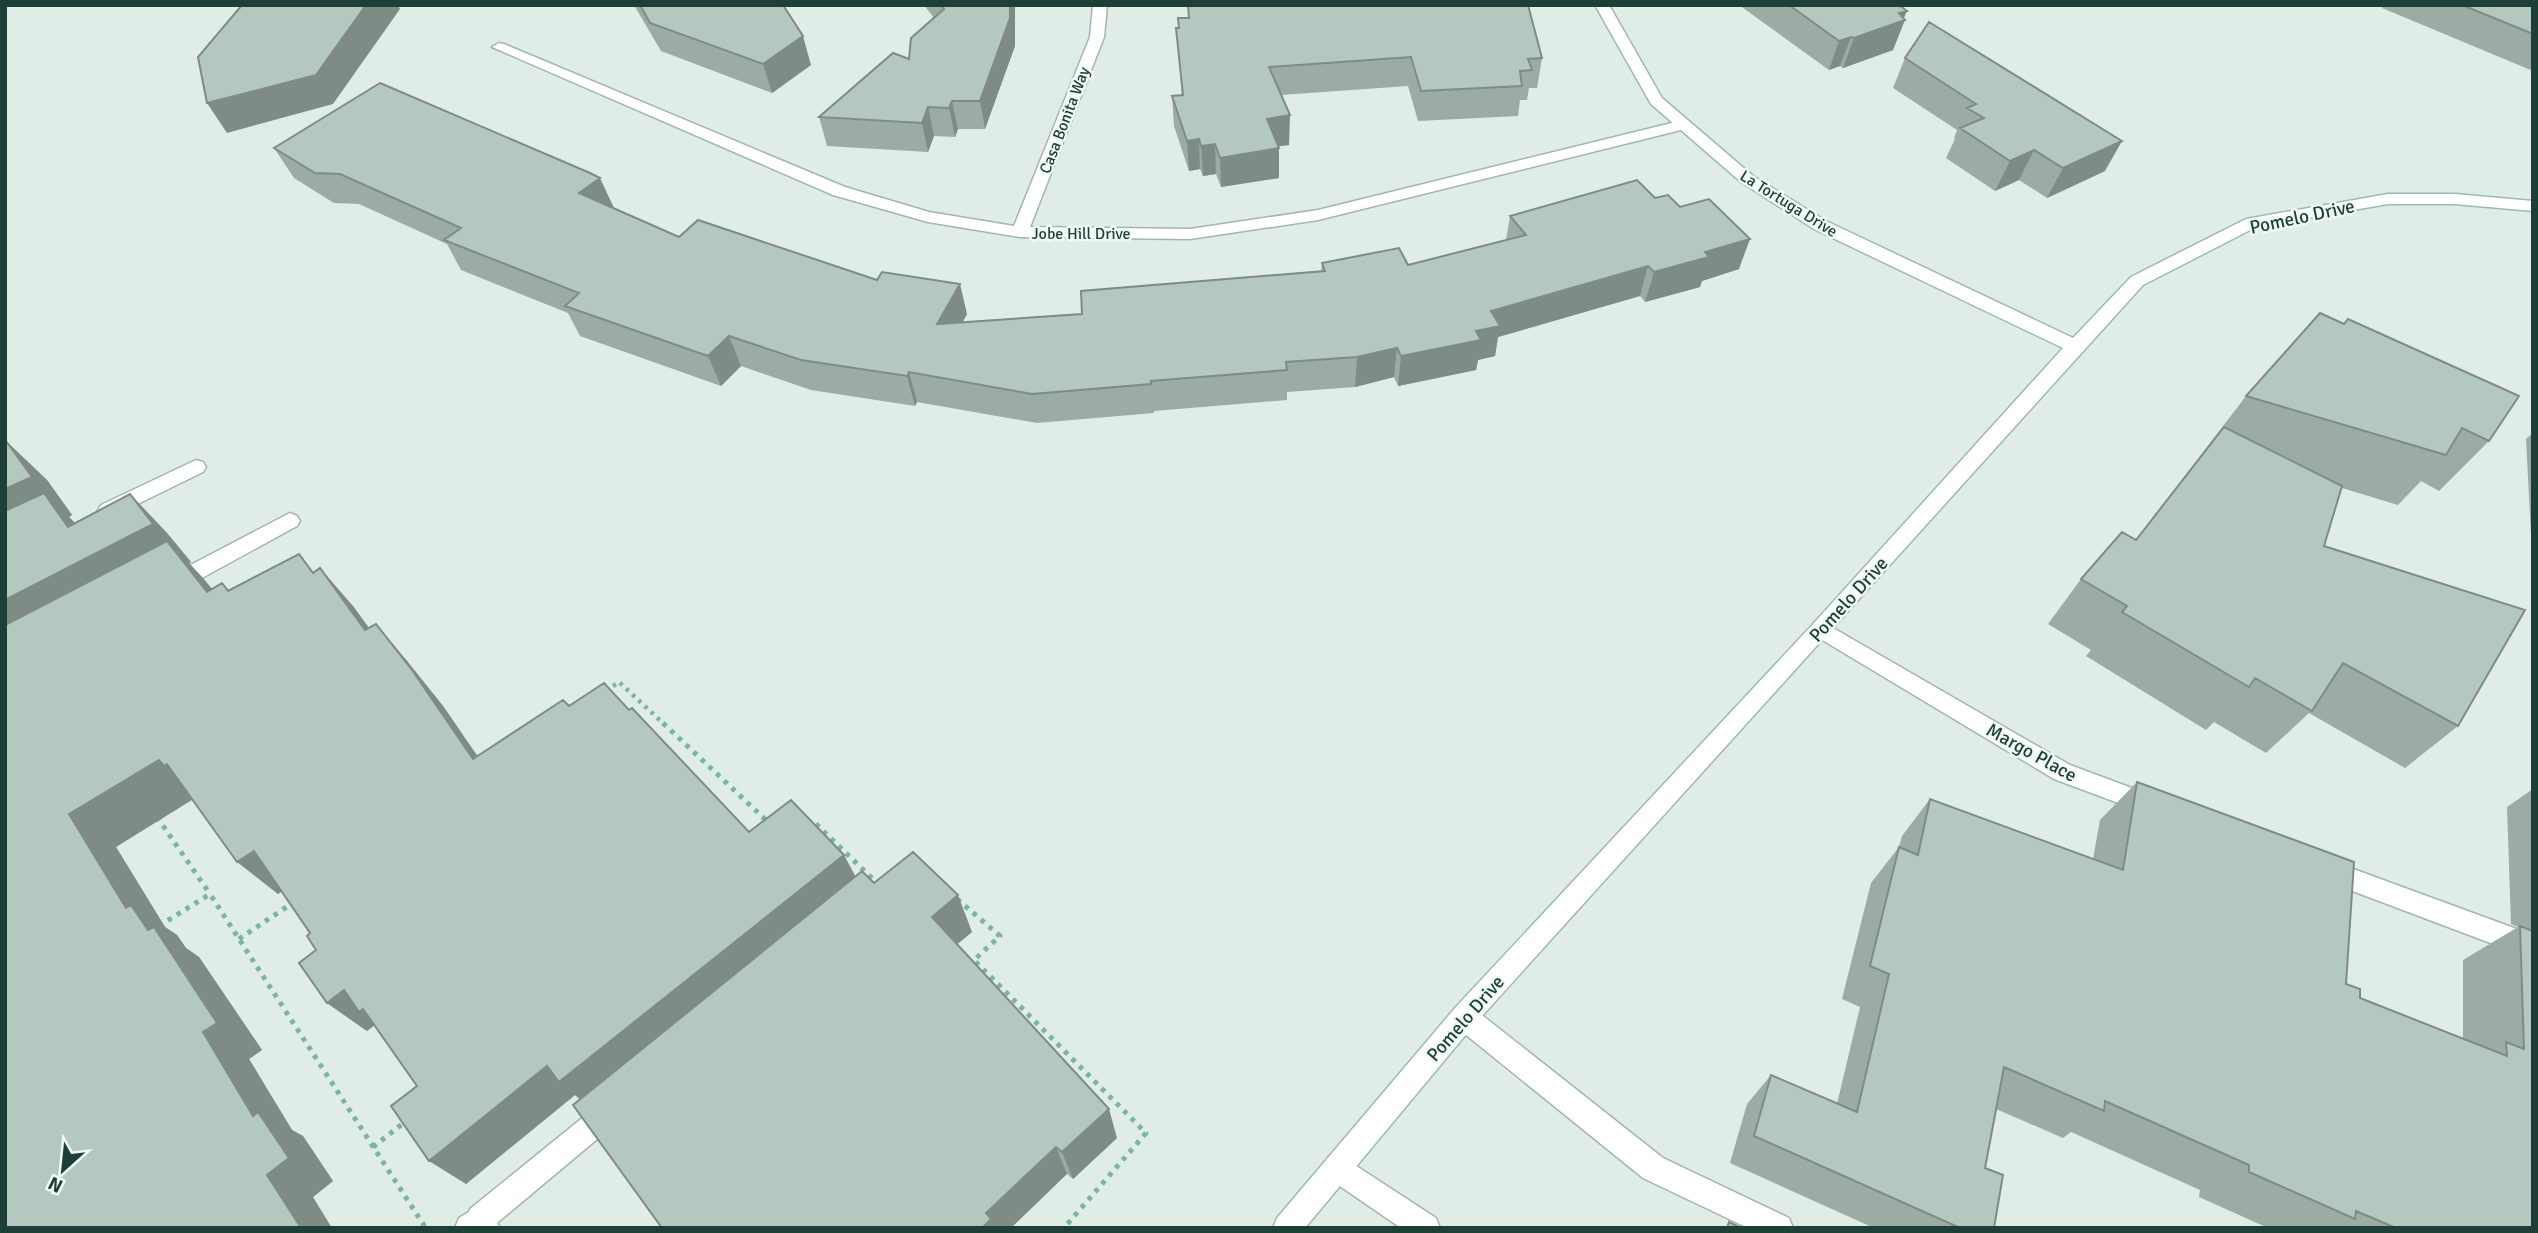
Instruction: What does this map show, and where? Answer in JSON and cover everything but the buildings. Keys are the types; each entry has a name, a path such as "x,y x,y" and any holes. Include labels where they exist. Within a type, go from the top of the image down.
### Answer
{"street":[{"name":"Casa Bonita Way","path":"1020,232 1097,37 1100,5"},
{"name":"La Tortuga Drive","path":"1602,5 1656,101 1747,179 1820,225 2075,346"},
{"name":"Jobe Hill Drive","path":"499,47 839,191 928,217 1020,232 1190,234 1318,215 1684,125"},
{"name":"Pomelo Drive","path":"1287,1228 1464,1017 2137,281 2252,223 2388,199 2455,199 2533,206"},
{"path":"89,519 196,467"},
{"path":"148,597 290,521"},
{"name":"Margo Place","path":"1821,629 2062,772 2164,810"},
{"path":"2304,862 2533,947"},
{"path":"1464,1017 1653,1168 1779,1228"},
{"path":"478,1225 628,1097"},
{"path":"1338,1168 1426,1228"}],"path":[{"path":"596,698 619,682 778,832"},
{"path":"150,807 210,894 425,1228"},
{"path":"804,828 813,821 882,888 892,879"},
{"path":"153,930 210,894"},
{"path":"951,894 1000,936 974,960 1146,1133 1064,1228"},
{"path":"239,939 297,900"},
{"path":"373,1147 417,1113"}]}
